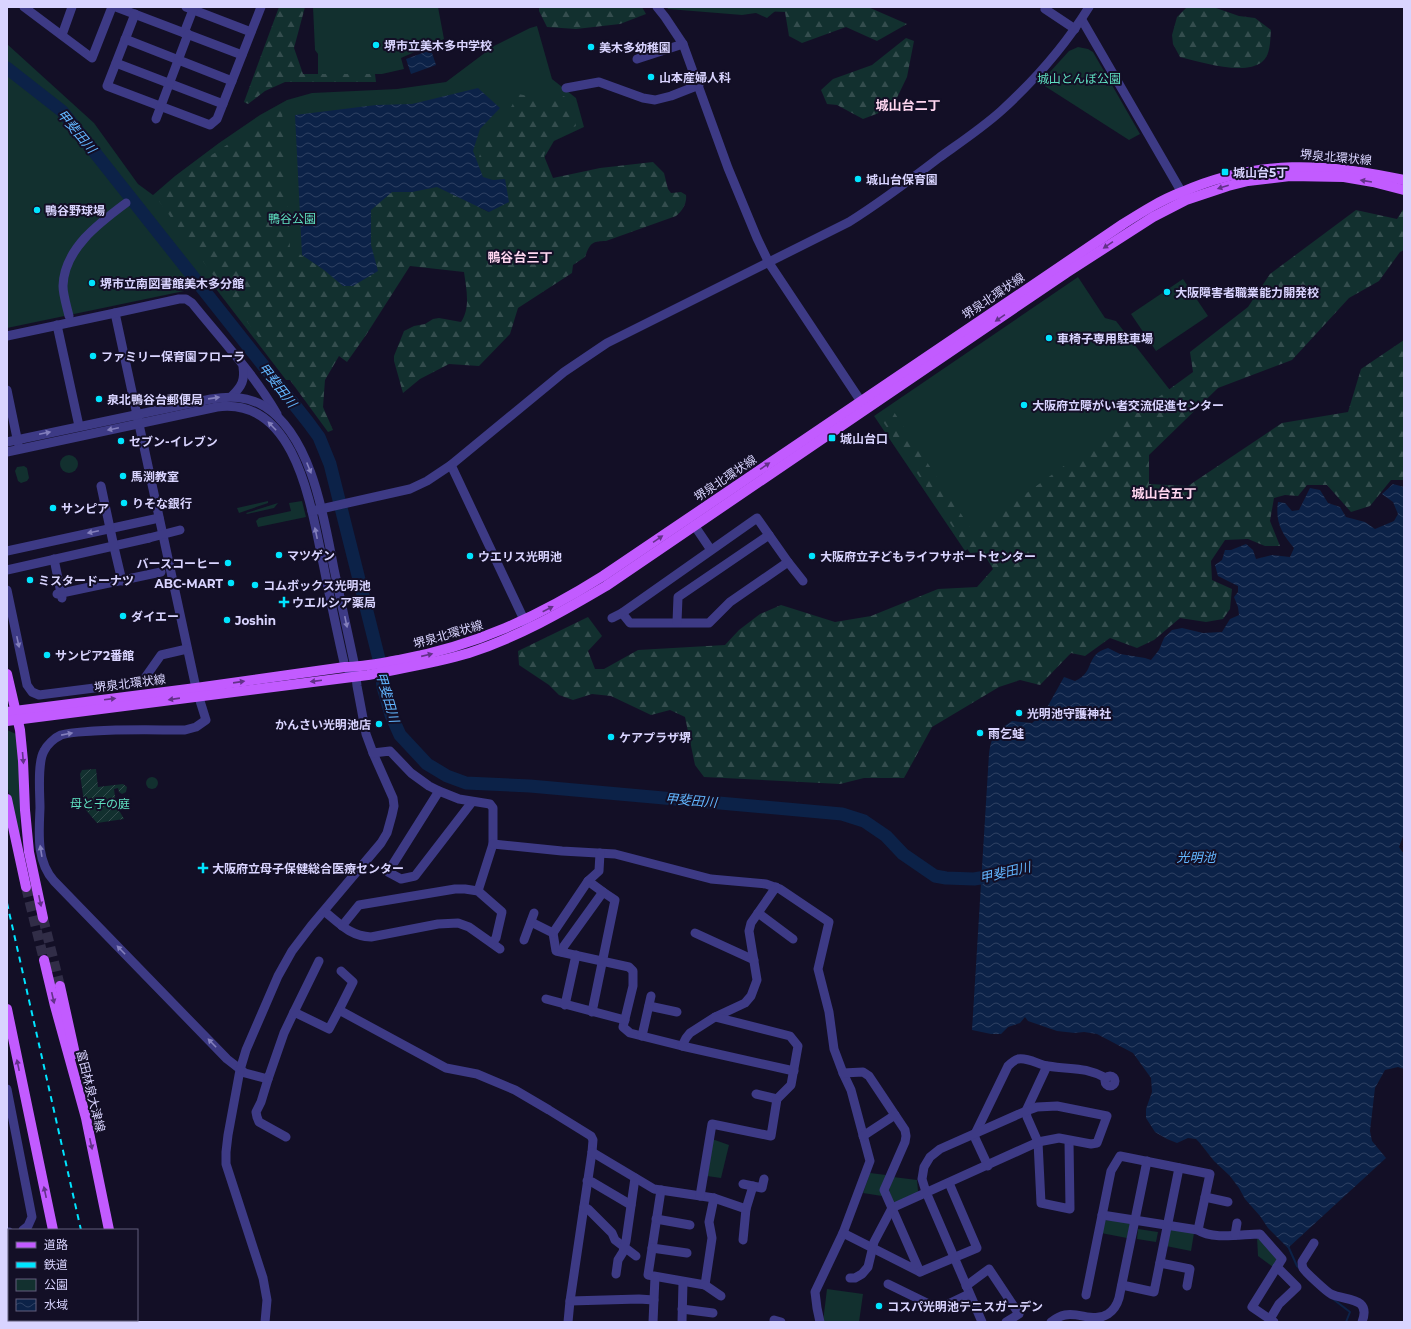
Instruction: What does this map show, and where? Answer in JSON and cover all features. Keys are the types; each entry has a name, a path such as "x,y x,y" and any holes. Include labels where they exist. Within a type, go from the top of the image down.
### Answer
{"main road":[{"name":"堺泉北環状線","path":"526,625 1184,196 1225,177 1245,172 1291,167 1314,166 1343,168 1404,180"},
{"name":"堺泉北環状線","path":"1184,196 1242,183 1290,176 1344,177 1373,182 1404,190"},
{"name":"堺泉北環状線","path":"12,716 352,670 389,666 423,665 469,653 526,625 564,611 606,586 864,405"},
{"name":"堺泉北環状線","path":"197,692 352,670"},
{"path":"7,674 12,716 23,760 25,810 29,852 44,918"},
{"path":"7,799 26,887"},
{"name":"富田林泉大津線","path":"44,960 86,1118 109,1229"},
{"path":"60,986 86,1118"},
{"path":"7,1013 53,1229"}],"street":[{"path":"62,36 72,7"},
{"path":"29,8 62,36 92,58 112,7"},
{"path":"116,7 126,9 135,14 242,55"},
{"path":"135,14 107,86 210,125 217,119 260,9 250,7"},
{"path":"657,7 683,44 728,168 769,263 864,405"},
{"path":"1046,7 1045,9 1075,29"},
{"path":"312,511 410,489 427,481 451,465 564,372 607,344 849,222 880,202 1000,112 1054,57 1082,20 1089,7"},
{"path":"156,119 178,60 186,34 191,8 251,32"},
{"path":"1082,20 1184,196"},
{"path":"125,39 232,81"},
{"path":"637,59 683,44"},
{"path":"116,63 223,104"},
{"path":"566,88 600,82 643,98 655,100 671,96 699,85"},
{"path":"70,316 63,287 65,271 71,257 84,238 126,203"},
{"path":"7,336 178,299 186,299 192,303 243,365 268,399 299,447 310,469 326,509 352,670"},
{"path":"115,313 187,649 197,692 206,720 196,727 185,730 110,730 78,732 60,735 50,742 43,752 40,768 40,851 44,866 54,881 227,1059 240,1070 268,1079"},
{"path":"57,326 79,426"},
{"path":"232,396 237,392 244,377 243,365"},
{"path":"7,390 19,449"},
{"path":"7,442 211,398 232,396 255,402 265,407 280,419"},
{"path":"7,452 227,406 240,407 255,413 273,426 295,459 304,480 364,723 373,753 393,798 394,806 390,825 381,843 324,911 292,952 280,972 246,1050 240,1070 228,1135 226,1164 263,1278 267,1300 265,1322"},
{"path":"451,465 526,625"},
{"path":"101,486 122,580"},
{"path":"7,551 158,518"},
{"path":"612,618 622,613 757,518 803,582"},
{"path":"694,525 711,550"},
{"path":"8,569 114,547 180,530"},
{"path":"677,622 678,597 769,535"},
{"path":"54,559 60,595 161,572"},
{"path":"622,613 630,623 709,623 730,602 788,562"},
{"path":"7,590 27,685 32,692 39,695 142,682 161,655 187,649"},
{"path":"373,753 390,751 411,773 439,791 459,799 490,804 493,808 494,844 478,891"},
{"path":"439,791 388,872 401,879 415,876 472,802"},
{"path":"494,844 562,851 600,853 635,859 712,879 766,884 776,887 829,922 818,969 829,1012 834,1050 851,1090 870,1161 844,1233 816,1292 820,1322"},
{"path":"553,933 588,881 599,871 600,853"},
{"path":"588,881 614,900 592,1012"},
{"path":"682,1046 690,1033 715,1017 745,1003 751,996 757,980 749,931 751,923 776,887"},
{"path":"342,926 359,905 455,889 465,889 478,891 502,912 496,938 492,943"},
{"path":"562,952 564,946 603,892"},
{"path":"324,911 352,934 361,936 371,937 438,924 458,923 469,927 500,949"},
{"path":"758,913 793,939"},
{"path":"524,940 532,917 553,933 556,950 629,967 633,970 633,986 623,1027 630,1033 794,1071"},
{"path":"695,933 754,960"},
{"path":"565,1004 576,955"},
{"path":"284,1133 259,1122 256,1112 261,1102 284,1033 294,1012 304,983 319,961"},
{"path":"294,1012 329,1029 353,982 341,971"},
{"path":"642,1036 651,996"},
{"path":"546,999 625,1020"},
{"path":"649,1006 677,1012"},
{"path":"339,1010 446,1068 477,1074 522,1094 591,1136 593,1140 592,1152 568,1322"},
{"path":"700,1196 712,1124 771,1136 777,1099 791,1085 798,1046 790,1036 715,1017"},
{"path":"988,1166 975,1134 1008,1066 1013,1061 1019,1058 1047,1066 1079,1068 1094,1072 1106,1078"},
{"path":"1047,1066 1026,1111 1027,1117 1038,1142 1040,1204 1070,1209 1069,1141"},
{"path":"843,1073 863,1072 869,1076 905,1130 905,1142 884,1190 920,1272"},
{"path":"7,1089 32,1217 28,1226 24,1229"},
{"path":"756,1094 777,1099"},
{"path":"850,1278 855,1278 868,1268 874,1242 892,1208 926,1192 988,1166 1038,1142 1059,1138 1091,1144 1097,1143 1107,1116 1056,1106 1037,1108 1026,1111 940,1149 927,1161 923,1172 923,1186 926,1192 982,1322"},
{"path":"863,1136 895,1114"},
{"path":"592,1152 654,1189 714,1198 746,1210"},
{"path":"1086,1295 1085,1284 1092,1248 1102,1215 1111,1171 1120,1156 1210,1174 1198,1230"},
{"path":"1051,1322 1066,1315 1101,1318 1115,1308 1122,1285 1147,1161"},
{"path":"1122,1285 1154,1292 1179,1168"},
{"path":"616,1274 618,1260 624,1247 635,1178"},
{"path":"743,1184 762,1188 764,1179"},
{"path":"587,1181 592,1182 631,1205"},
{"path":"844,1233 920,1272 977,1248 949,1183"},
{"path":"746,1235 746,1210 753,1186"},
{"path":"661,1190 648,1275 705,1285 721,1296"},
{"path":"1205,1197 1224,1199"},
{"path":"705,1285 712,1238 709,1222 714,1198"},
{"path":"584,1207 588,1209 612,1233 615,1240 636,1256"},
{"path":"1102,1215 1198,1230 1203,1233 1213,1235 1260,1234 1282,1259 1252,1306 1272,1321 1279,1304 1297,1287 1277,1267"},
{"path":"656,1219 690,1225"},
{"path":"1235,1235 1237,1223"},
{"path":"1314,1243 1302,1262 1304,1269 1331,1294 1355,1300 1360,1303 1363,1310 1362,1322"},
{"path":"652,1248 687,1253"},
{"path":"1160,1263 1194,1270 1187,1286"},
{"path":"888,1284 933,1306 944,1306 968,1290 989,1270 1020,1314 1006,1322"},
{"path":"653,1322 655,1277"},
{"path":"682,1322 683,1282"},
{"path":"570,1301 639,1298 654,1300"},
{"path":"682,1309 713,1313"}],"green space":[{"path":"279,7 305,7 294,48 303,74 375,74 376,82 285,82 265,91 248,104 244,102"},
{"path":"313,7 438,7 444,39 401,58 404,69 382,74 318,74 318,54 315,50"},
{"path":"539,7 642,7 646,14 620,24 576,29 547,27 539,11"},
{"path":"667,7 780,7 767,18 756,13 742,15 668,9"},
{"path":"670,7 868,7 907,24 877,41 846,27 802,43 789,36 785,12"},
{"path":"1187,7 1213,7 1239,16 1255,18 1271,30 1270,47 1265,59 1254,66 1234,68 1222,67 1180,57 1173,44 1172,35 1177,17"},
{"name":"鴨谷公園","path":"537,26 552,79 576,98 584,127 554,141 544,158 405,266 320,380 286,380 213,285 7,328 7,44 94,123 138,184 153,195 175,176 219,143 260,115 287,100 312,93 397,89 446,82 494,46"},
{"path":"906,38 914,41 907,77 892,108 863,119 837,105 827,104 821,90 833,79 872,65"},
{"name":"城山とんぼ公園","path":"1078,47 1088,49 1093,52 1140,134 1129,140 1040,83 1069,51"},
{"path":"518,94 544,99 558,94 568,98 576,126 549,138 544,156 553,178 600,168 653,162 664,173 668,189 671,193 681,192 686,195 684,206 676,216 606,241 592,244 585,257 573,265 572,273 518,308 510,334 479,366 449,364 420,379 403,393 394,356 404,331 414,326 425,324 433,319 439,318 461,322 467,304 467,291 464,272 410,266 347,362 339,356 325,380 323,407 333,430 328,432 156,197 184,173 282,109 290,248 324,270 343,286 378,271 371,245 371,209 392,192 412,192 437,187 489,212 493,180 483,177 477,162 486,139 508,113"},
{"path":"1404,208 1404,250 1400,252 1379,281 1349,298 1292,360 1218,388 1149,455 1149,484 1188,486 1282,423 1348,412 1361,369 1404,340 1404,480 1391,480 1370,506 1351,512 1327,485 1307,485 1298,496 1285,495 1274,498 1270,521 1280,546 1265,546 1248,539 1225,540 1211,561 1212,580 1232,589 1230,609 1223,619 1206,622 1180,618 1154,640 1137,648 1110,638 1085,656 1071,653 1040,685 1020,680 999,687 932,727 904,778 864,778 840,784 704,777 695,765 685,717 670,710 651,715 611,696 592,694 573,700 559,695 549,685 519,665 518,651 588,617 602,636 588,651 595,669 604,669 638,650 725,645 739,630 760,614 781,605 835,622 871,616 938,589 977,587 993,569 983,552 970,553 882,420 894,412 973,532 1193,372 1190,352 1248,307 1270,274 1356,210 1397,219"},
{"name":"大阪府立障がい者交流促進センター","path":"1078,277 1105,318 1116,321 1173,394 965,551 874,416"},
{"path":"1183,279 1208,316 1156,351 1131,314"},
{"path":"69,455 75,458 78,464 75,470 69,473 63,470 60,464 63,458"},
{"path":"24,466 27,468 29,478 27,481 21,483 18,481 15,471 17,467"},
{"path":"268,501 268,503 239,513 237,508"},
{"path":"302,501 306,517 258,527 256,521 259,518 291,511 289,503"},
{"path":"278,503 274,508 246,513"},
{"path":"7,730 16,734 20,782 20,838 18,839 7,784"},
{"name":"母と子の庭","path":"96,769 98,787 123,784 127,787 126,792 122,794 119,792 118,788 114,789 116,805 124,819 97,823 85,809 80,774 82,770"},
{"path":"150,777 154,777 158,783 154,789 150,789 146,785 146,781"},
{"path":"712,1139 729,1145 721,1178 707,1176"},
{"path":"870,1173 886,1175 882,1196 863,1193"},
{"path":"893,1177 917,1180 917,1194 898,1202 893,1202 889,1190"},
{"path":"1103,1220 1129,1222 1130,1224 1127,1238 1101,1233"},
{"path":"1138,1229 1158,1232 1156,1242 1137,1239"},
{"path":"1171,1229 1194,1233 1191,1251 1166,1246"},
{"path":"1257,1237 1276,1257 1277,1261 1273,1267 1258,1256"},
{"path":"827,1289 863,1294 859,1322 823,1322"}],"water":[{"path":"431,50 436,65 411,74 406,59"},
{"path":"478,88 500,108 480,129 473,151 483,177 493,180 505,179 509,202 489,212 437,187 412,192 392,192 371,210 371,245 378,271 353,286 343,286 324,270 302,255 295,115 376,105 412,104"},
{"name":"光明池","path":"1393,484 1404,487 1404,834 1399,847 1404,854 1404,1069 1398,1067 1385,1070 1375,1088 1370,1131 1372,1141 1386,1158 1288,1248 1268,1228 1245,1199 1230,1176 1214,1161 1196,1139 1188,1138 1177,1143 1155,1132 1146,1118 1146,1109 1152,1092 1151,1078 1133,1053 1097,1034 1057,1031 1028,1021 1025,1017 1020,1023 1008,1027 1001,1034 991,1034 972,1030 989,754 993,737 998,731 1012,721 1032,723 1044,713 1064,677 1075,681 1081,677 1086,673 1096,655 1101,651 1108,648 1120,654 1151,660 1159,650 1164,638 1172,630 1182,628 1203,633 1222,632 1230,619 1239,615 1234,597 1238,592 1238,586 1218,576 1215,565 1222,560 1225,550 1231,550 1246,544 1253,550 1256,559 1272,555 1290,557 1294,548 1280,527 1277,509 1278,502 1285,503 1292,511 1299,510 1310,488 1320,490 1328,503 1340,507 1346,517 1365,522 1375,529 1394,521 1398,514 1393,502 1382,494"}],"waterway":[{"name":"甲斐田川","path":"7,68 62,111 319,437 330,464 381,667 383,687 391,715 400,735 427,764 447,776 466,783 530,786 842,814 864,821 886,836 903,854 935,876 974,879 998,875"},
{"path":"1288,1246 1297,1266 1300,1269"},
{"path":"1333,1299 1350,1312 1346,1322"}],"tunnel":[{"path":"26,887 44,960"},
{"path":"43,918 60,986"}],"railway":[{"path":"7,903 81,1229"}],"place":[{"name":"堺市立美木多中学校","path":"376,45"},
{"name":"美木多幼稚園","path":"591,47"},
{"name":"山本産婦人科","path":"651,77"},
{"name":"城山台5丁","path":"1225,172"},
{"name":"城山台保育園","path":"858,179"},
{"name":"鴨谷野球場","path":"37,210"},
{"name":"堺市立南図書館美木多分館","path":"92,283"},
{"name":"大阪障害者職業能力開発校","path":"1167,292"},
{"name":"車椅子専用駐車場","path":"1049,338"},
{"name":"ファミリー保育園フローラ","path":"93,356"},
{"name":"泉北鴨谷台郵便局","path":"99,399"},
{"name":"大阪府立障がい者交流促進センター","path":"1024,405"},
{"name":"城山台口","path":"832,438"},
{"name":"セブン-イレブン","path":"121,441"},
{"name":"馬渕教室","path":"123,476"},
{"name":"りそな銀行","path":"124,503"},
{"name":"サンピア","path":"53,508"},
{"name":"マツゲン","path":"279,555"},
{"name":"ウエリス光明池","path":"470,556"},
{"name":"大阪府立子どもライフサポートセンター","path":"812,556"},
{"name":"バースコーヒー","path":"228,563"},
{"name":"ミスタードーナツ","path":"30,580"},
{"name":"ABC-MART","path":"231,583"},
{"name":"コムボックス光明池","path":"255,585"},
{"name":"ウエルシア薬局","path":"284,602"},
{"name":"ダイエー","path":"123,616"},
{"name":"Joshin","path":"227,620"},
{"name":"サンピア2番館","path":"47,655"},
{"name":"光明池守護神社","path":"1019,713"},
{"name":"かんさい光明池店","path":"379,724"},
{"name":"雨乞蛙","path":"980,733"},
{"name":"ケアプラザ堺","path":"611,737"},
{"name":"大阪府立母子保健総合医療センター","path":"203,868"},
{"name":"コスパ光明池テニスガーデン","path":"879,1306"}],"district":[{"name":"城山台二丁","path":"908,105"},
{"name":"鴨谷台三丁","path":"520,257"},
{"name":"城山台五丁","path":"1164,493"}]}
